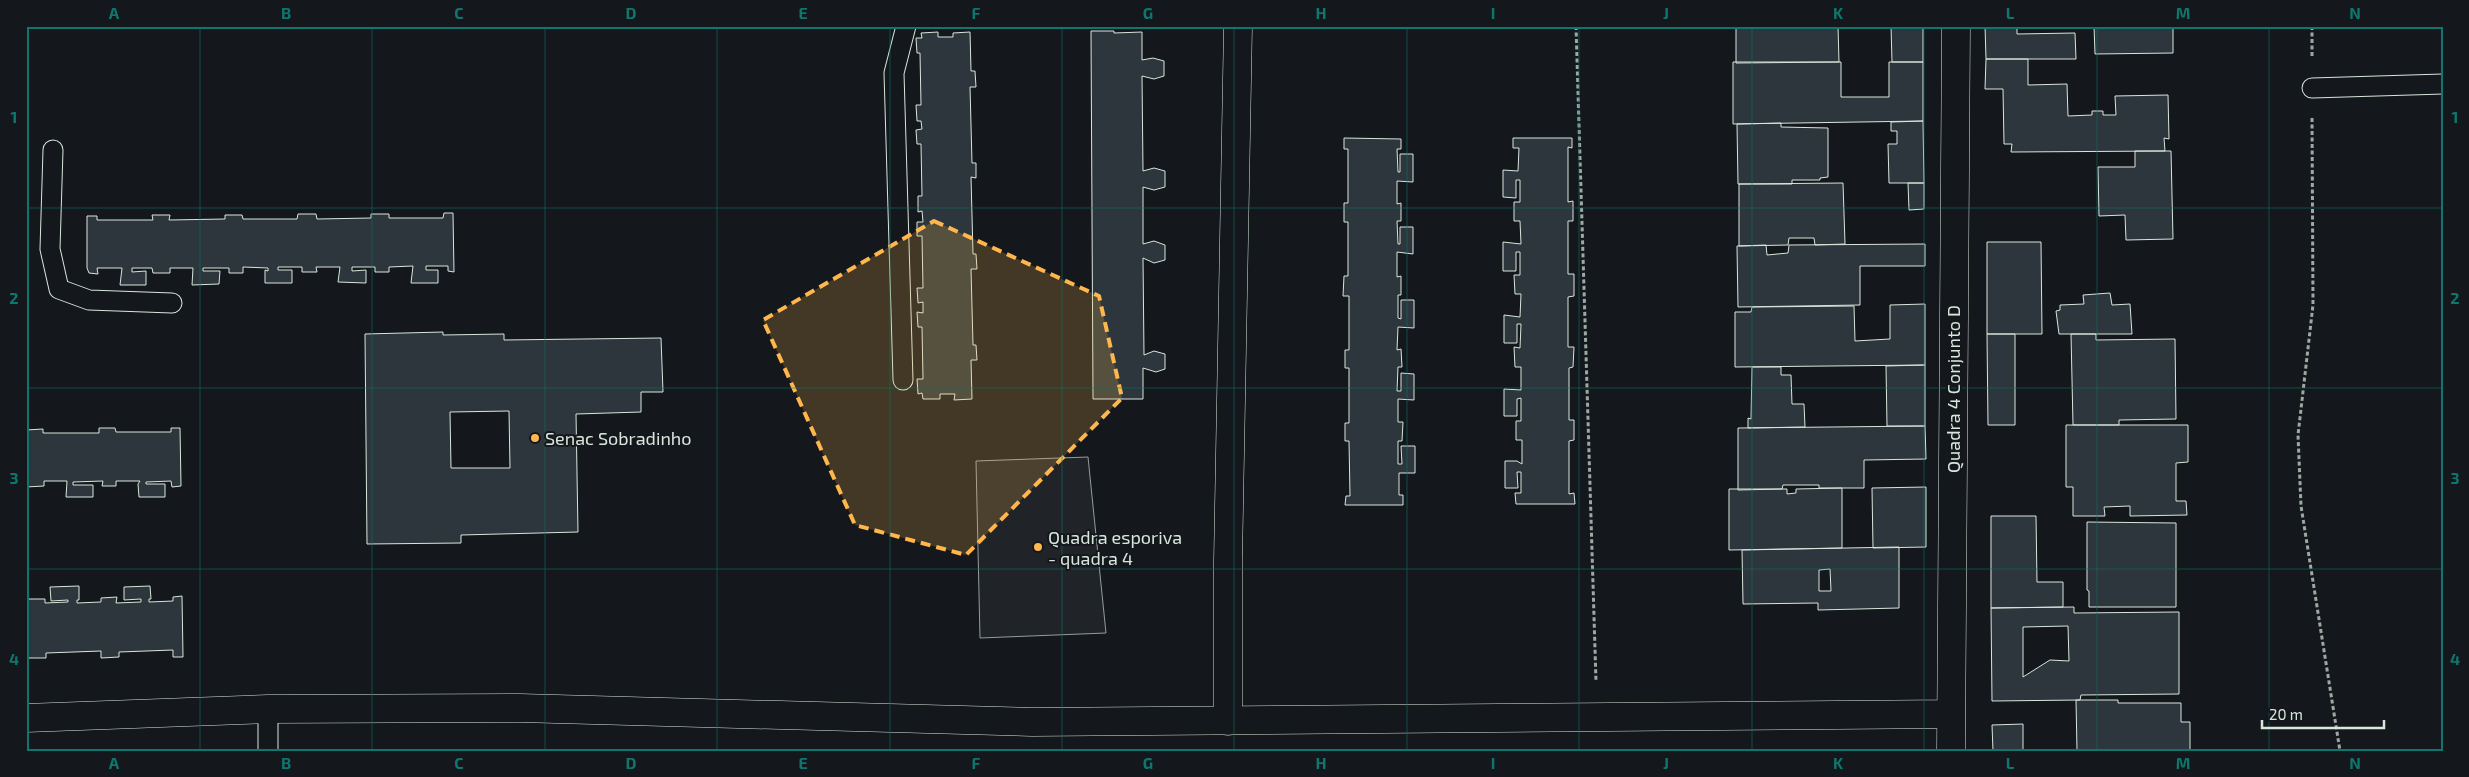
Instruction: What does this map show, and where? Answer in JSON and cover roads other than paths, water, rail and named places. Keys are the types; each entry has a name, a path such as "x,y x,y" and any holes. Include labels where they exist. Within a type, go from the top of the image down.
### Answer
{"street":[{"path":"1228,721 1228,561 1238,26"},
{"name":"Quadra 4 Conjunto D","path":"1951,751 1956,26"},
{"path":"26,718 268,709 520,708 994,722 1950,714"}],"lane":[{"path":"903,380 894,73 906,26"},
{"path":"2312,88 2443,84"},
{"path":"53,150 50,248 59,289 89,300 172,303"},
{"path":"268,709 268,751"}],"place":[{"name":"Senac Sobradinho","path":"535,438"},
{"name":"Quadra esporiva - quadra 4","path":"1038,547"}]}
